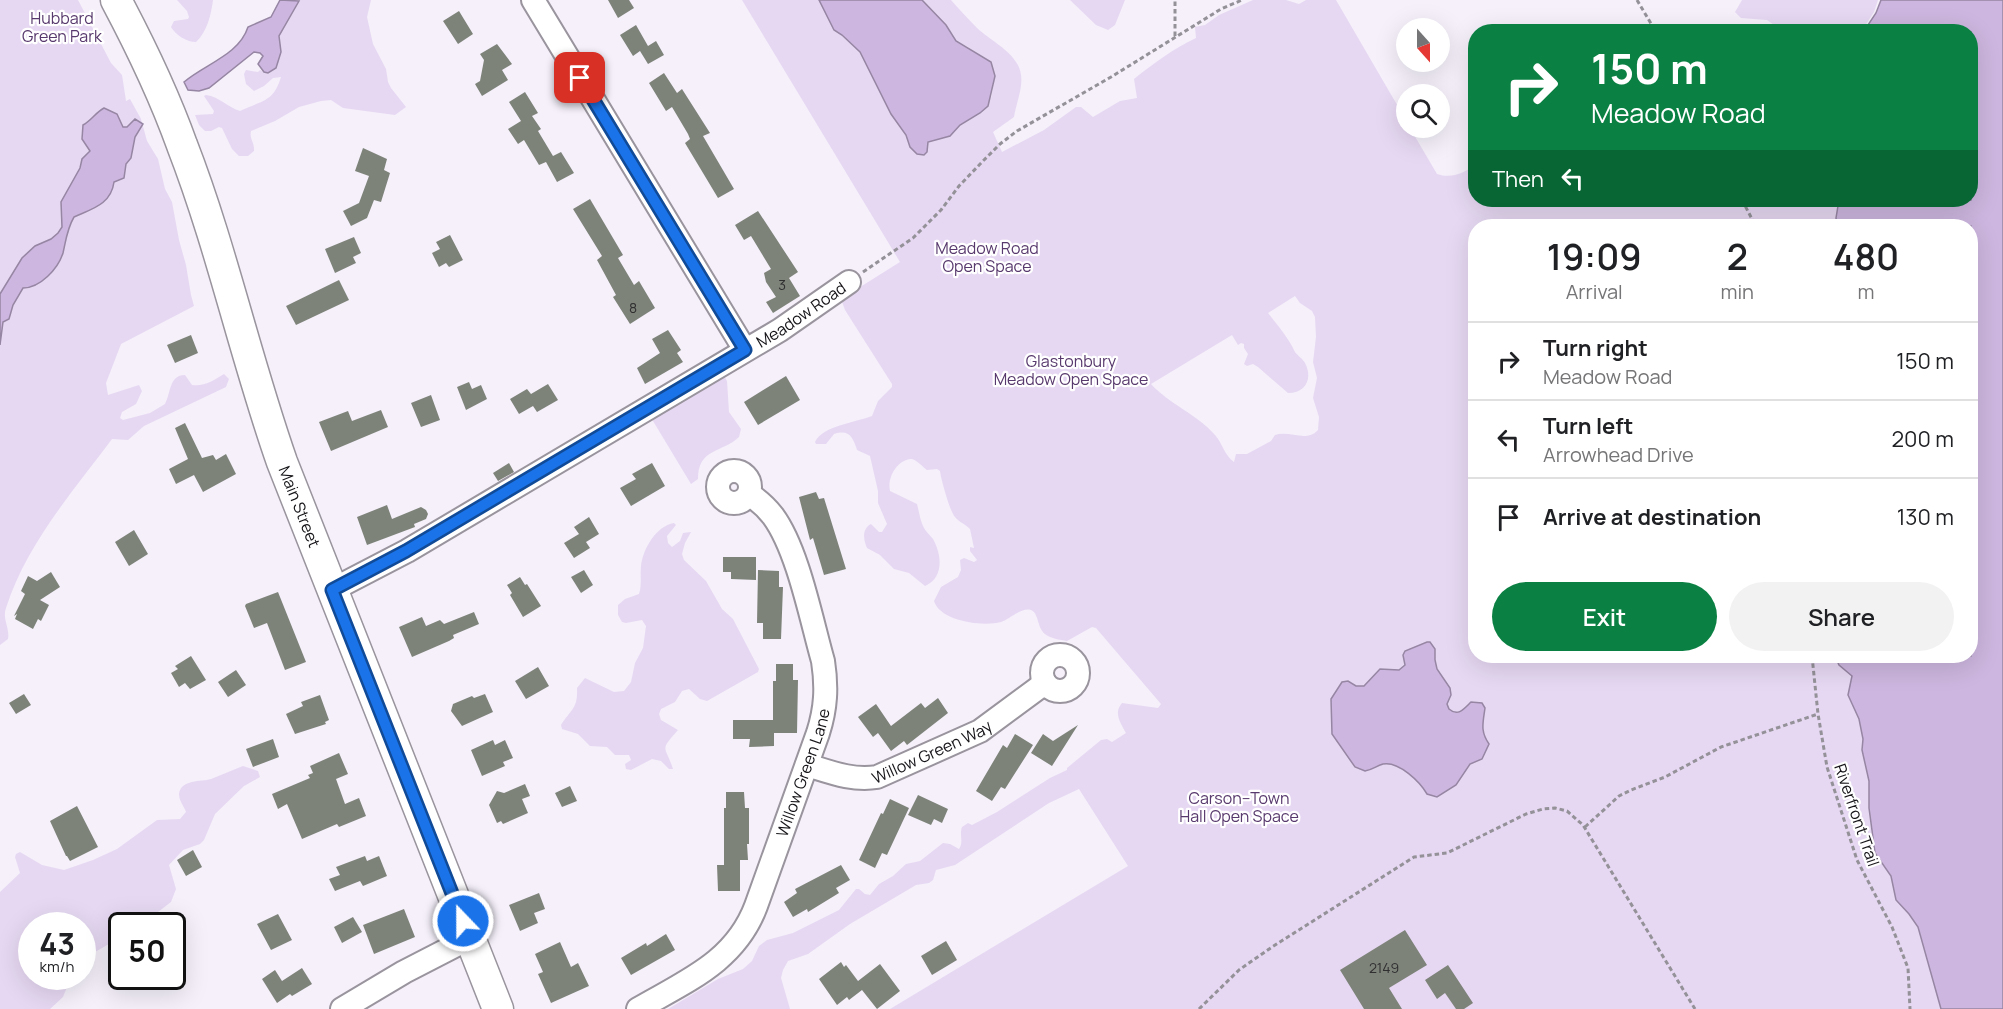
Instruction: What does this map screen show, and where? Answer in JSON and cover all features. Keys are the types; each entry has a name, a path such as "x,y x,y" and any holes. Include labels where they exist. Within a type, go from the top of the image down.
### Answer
{"main road":[{"name":"Main Street","path":"116,0 163,96 183,145 220,258 270,428 498,1009"}],"street":[{"path":"533,0 745,350"},
{"name":"Meadow Road","path":"332,590 399,555 745,350 803,315 849,282"},
{"name":"Willow Green Lane","path":"638,1009 715,963 739,939 754,912 807,765 825,705 823,661 789,546 773,516 765,506 749,494"},
{"name":"Willow Green Way","path":"807,765 848,777 867,779 877,777 980,731 1045,683"},
{"path":"342,1009 404,972 470,938"}],"path":[{"path":"1175,0 1175,36"},
{"name":"Meadow Road","path":"849,282 913,237 941,210 959,186 1000,144 1017,131 1111,77 1221,9 1242,0"},
{"path":"1637,0 1651,24"},
{"name":"Riverfront Trail","path":"1813,663 1827,767 1857,860 1892,927 1908,968 1910,1009"},
{"path":"1584,827 1625,792 1665,777 1721,747 1818,714"},
{"path":"1199,1009 1239,970 1414,857 1447,853 1526,813 1555,808 1568,811 1584,827 1695,1009"}],"green space":[{"name":"Hubbard Green Park","path":"0,0 78,0 111,63 122,75 126,101 130,99 141,119 147,141 158,159 165,189 172,202 194,306 121,344 106,383 108,395 139,385 142,391 136,404 122,412 120,418 123,420 150,413 165,404 173,381 180,376 185,375 192,385 201,385 224,374 229,379 226,387 144,426 128,440 112,439 52,519 26,562 5,612 8,639 0,645"},
{"path":"177,0 213,0 208,23 196,42 182,38 171,27 174,21 189,17 187,11"},
{"path":"299,0 371,0 367,17 373,44 386,69 391,88 406,107 395,115 343,108 331,100 299,107 251,131 254,151 248,156 239,156 232,149 222,128 205,131 199,125 195,115 213,114 214,111 204,96 206,95 240,111 266,100 274,92 281,77 273,78 254,91 246,84 244,74 246,70 264,72 279,36"},
{"path":"742,0 912,0 991,98 995,76 968,47 956,41 946,25 922,0 951,0 977,28 1004,48 1019,67 1021,85 1014,117 993,132 1002,152 1044,130 1076,107 1081,107 1093,117 1120,101 1137,98 1134,79 1179,47 1196,38 1195,27 1205,25 1219,15 1253,0 1286,0 1299,4 1306,0 1336,0 1396,103 1396,138 1416,138 1437,174 1448,176 1468,169 1468,207 1838,207 1836,219 1468,219 1468,663 1838,663 1852,676 1848,695 1859,719 1863,739 1862,750 1869,781 1872,839 1879,860 1891,876 1896,900 1918,927 1941,1009 890,1009 1128,866 1079,789 1049,803 955,865 936,870 933,880 929,883 916,885 850,924 808,954 788,961 781,978 790,1009 668,1009 718,979 743,969 752,961 759,946 767,940 793,933 839,910 856,889 870,895 879,884 893,876 906,864 920,861 943,843 959,849 962,827 968,823 972,825 997,812 1050,778 1067,770 1101,740 1107,739 1112,742 1126,733 1118,715 1122,703 1158,708 1161,704 1096,628 1092,627 1067,641 1045,634 1031,610 1023,610 1001,622 983,624 953,618 938,608 934,601 941,587 958,577 961,570 960,560 964,558 974,562 977,560 970,551 970,547 974,548 970,529 953,514 940,471 937,469 927,470 914,460 905,460 894,471 889,486 890,491 917,504 923,525 933,539 938,552 940,565 936,578 925,586 909,573 894,569 880,555 867,548 864,534 868,526 871,524 882,532 887,524 878,503 878,491 870,456 857,450 847,433 834,434 826,444 815,442 832,428 872,416 878,401 892,387 845,310 841,299 900,262","holes":["1295,296 1300,303 1312,311 1315,317 1316,337 1313,362 1317,378 1313,398 1319,417 1318,430 1313,434 1308,436 1275,435 1271,441 1247,454 1236,454 1234,462 1218,438 1208,428 1151,384 1232,335 1238,345 1244,344 1248,354 1244,364 1247,366 1253,364 1258,367 1288,393 1299,390 1308,379 1307,369 1268,313"]},
{"path":"1070,0 1125,0 1115,25 1108,30 1096,25"},
{"path":"1742,0 1878,0 1866,24 1773,24 1767,20 1741,18 1735,12"},
{"path":"724,376 727,381 729,412 741,429 739,437 706,456 699,469 698,479 691,484 650,416"},
{"path":"674,523 676,525 667,536 668,543 672,547 680,541 683,533 691,532 682,554 684,560 706,581 722,609 733,619 759,669 758,672 707,701 700,699 689,689 682,691 675,702 661,709 659,714 661,720 678,730 665,748 673,769 669,769 661,761 652,759 631,770 626,769 625,764 631,760 629,755 615,755 607,747 590,746 578,734 562,729 561,725 575,705 577,688 585,678 614,692 624,691 631,682 635,663 643,648 646,626 642,620 622,622 618,615 618,605 625,599 639,594 644,553 656,533"},
{"path":"243,766 258,771 260,777 244,786 215,814 200,844 183,850 169,865 176,889 171,902 158,912 108,912 108,945 96,951 96,912 18,912 18,990 66,990 63,997 50,1009 0,1009 0,892 20,873 16,854 20,852 42,865 64,870 93,860 117,849 157,820 180,819 186,812 179,797 183,786 187,783 211,779"}],"shaded area":[{"path":"280,0 299,1 279,36 281,52 276,68 268,73 264,72 258,64 263,56 254,52 209,88 199,91 188,90 184,82 229,52 244,37 248,27 271,17"},
{"path":"819,0 922,0 946,25 956,41 991,62 995,76 988,106 960,125 950,136 928,142 927,152 924,155 917,154 910,147 906,135 891,114 860,52 834,30"},
{"path":"1881,0 2003,0 2003,1009 1941,1009 1918,927 1896,900 1891,876 1875,853 1869,808 1869,781 1862,750 1863,739 1859,719 1848,695 1852,676 1838,663 1978,663 1978,219 1836,218 1838,207 1978,207 1978,24 1869,24"},
{"path":"104,108 117,114 123,127 127,127 135,119 143,124 135,137 124,178 114,182 105,201 74,217 68,230 61,259 42,281 23,288 13,305 9,319 3,322 0,345 0,294 22,258 35,246 51,239 62,227 61,202 80,168 82,159 90,151 82,139 83,125"},
{"path":"1430,642 1435,649 1437,669 1450,688 1451,695 1447,704 1449,709 1458,712 1471,702 1482,703 1485,708 1483,731 1489,744 1482,759 1470,764 1456,785 1437,797 1427,794 1414,778 1396,766 1383,764 1365,771 1355,767 1332,734 1331,699 1342,682 1348,681 1356,686 1364,686 1380,669 1399,670 1405,665 1403,655 1405,651"}],"building":[{"path":"608,0 629,0 634,8 618,18"},
{"path":"459,11 473,34 458,44 443,21"},
{"path":"636,25 648,46 656,41 664,55 648,64 640,51 633,56 620,35"},
{"path":"497,44 512,64 502,70 508,80 482,96 475,84 480,81 484,60 480,54"},
{"path":"664,73 677,93 682,89 710,133 703,136 734,189 718,198 685,143 690,139 672,107 666,111 649,83"},
{"path":"525,92 538,113 532,116 541,129 538,131 553,156 561,152 574,173 557,182 546,162 539,165 524,140 518,144 508,129 521,121 509,102"},
{"path":"363,148 387,159 384,170 390,173 381,202 374,200 367,218 351,226 343,211 359,203 369,176 355,171"},
{"path":"590,199 623,255 618,258 634,285 639,281 655,308 630,324 613,297 616,295 597,260 602,256 573,209"},
{"path":"758,211 798,272 789,278 800,296 773,313 766,302 776,297 766,282 764,273 771,269 751,236 744,240 735,225"},
{"path":"450,235 463,260 449,267 446,263 439,267 432,253 440,249 436,242"},
{"path":"354,237 361,253 353,257 356,263 335,273 325,249"},
{"path":"339,280 349,300 296,325 286,306"},
{"path":"668,330 681,350 677,353 683,362 645,384 637,368 660,353 652,339"},
{"path":"191,335 198,353 175,363 167,345"},
{"path":"786,376 800,400 758,425 744,402"},
{"path":"469,382 472,389 481,385 487,399 466,410 457,387"},
{"path":"548,384 558,400 537,412 533,406 519,414 510,399 527,389 531,394"},
{"path":"431,395 440,420 421,427 411,403"},
{"path":"381,410 388,427 331,451 319,422 348,411 352,421"},
{"path":"185,423 202,458 213,455 216,460 226,454 236,474 203,492 194,475 176,484 169,469 188,459 175,428"},
{"path":"509,463 514,472 498,481 493,473"},
{"path":"652,463 665,486 631,506 620,488 636,479 632,474"},
{"path":"816,492 819,499 824,498 846,569 824,575 813,538 810,540 799,497"},
{"path":"387,505 392,519 421,507 428,514 426,519 414,524 415,527 367,545 357,517"},
{"path":"589,517 599,534 586,542 590,548 574,558 564,543 579,534 574,527"},
{"path":"134,530 148,554 129,566 115,542"},
{"path":"723,557 756,557 756,580 731,579 731,572 723,572"},
{"path":"584,570 593,585 581,593 571,577"},
{"path":"758,570 779,571 779,587 783,587 781,639 763,639 763,623 757,623"},
{"path":"51,572 60,587 40,600 49,605 41,621 38,619 33,629 15,619 17,614 14,616 25,594 21,591 28,576 37,581"},
{"path":"520,577 541,606 523,617 507,585"},
{"path":"278,592 306,662 285,670 267,623 254,628 245,606"},
{"path":"474,612 479,624 453,635 454,638 449,641 412,657 399,627 422,617 426,626 440,620 444,624"},
{"path":"191,656 206,680 190,689 185,683 179,687 171,673 178,669 175,666"},
{"path":"776,664 793,664 793,680 798,680 797,733 774,733 774,746 749,747 750,739 733,739 733,720 773,720 773,681 776,681"},
{"path":"538,667 549,686 526,699 515,681"},
{"path":"236,670 246,685 228,697 218,682"},
{"path":"24,694 31,705 16,714 9,703"},
{"path":"485,694 493,712 462,726 451,711 453,704 472,696 474,698"},
{"path":"320,695 329,720 325,722 326,724 295,734 286,714 303,706 301,702"},
{"path":"938,698 948,713 907,745 904,741 891,751 878,733 873,737 858,717 876,704 891,726 921,703 925,708"},
{"path":"1078,725 1052,766 1031,753 1043,734 1053,741"},
{"path":"1015,734 1033,745 1005,789 1001,787 992,801 976,791 1003,745 1007,748"},
{"path":"273,739 279,757 253,767 246,749"},
{"path":"493,740 495,745 505,740 513,758 503,762 505,766 482,776 471,750"},
{"path":"339,753 348,774 336,779 345,804 359,798 366,816 339,827 337,824 302,839 287,804 278,809 272,794 310,778 308,775 313,773 310,766"},
{"path":"525,784 530,796 522,799 528,813 503,824 501,821 497,823 489,805 497,791 504,793"},
{"path":"570,786 577,801 562,807 555,793"},
{"path":"726,792 744,792 745,808 749,808 748,860 740,860 740,891 718,891 717,865 724,865"},
{"path":"918,795 948,809 942,823 934,819 931,825 908,815"},
{"path":"890,799 909,808 887,855 882,853 875,868 859,860"},
{"path":"77,806 98,847 70,861 50,821"},
{"path":"193,850 202,867 186,876 177,860"},
{"path":"365,856 367,861 379,856 387,876 363,886 360,881 335,891 329,879 340,875 336,867"},
{"path":"841,865 850,880 836,888 839,893 808,912 807,909 793,917 784,902 797,893 795,889"},
{"path":"539,893 545,909 534,913 538,923 520,931 509,905"},
{"path":"404,909 415,937 374,954 363,925"},
{"path":"278,914 292,940 271,950 257,924"},
{"path":"353,917 362,932 342,943 334,927"},
{"path":"1405,930 1427,965 1389,988 1402,1009 1364,1009 1340,970"},
{"path":"666,934 675,950 631,975 621,958"},
{"path":"946,941 957,960 932,975 921,956"},
{"path":"560,942 571,967 578,963 589,986 551,1003 538,974 543,972 535,954"},
{"path":"841,962 858,981 880,964 900,991 877,1009 862,990 849,1000 847,997 837,1005 819,979"},
{"path":"1448,965 1473,1003 1464,1009 1456,1009 1445,993 1437,999 1425,980"},
{"path":"302,968 312,984 277,1003 262,979 275,970 282,981"}],"route":[{"path":"463,921 332,590 406,551 745,350 580,78"}],"park label":[{"name":"Meadow Road Open Space","path":"987,257"},
{"name":"Glastonbury Meadow Open Space","path":"1071,370"},
{"name":"Carson–Town Hall Open Space","path":"1239,807"}]}
